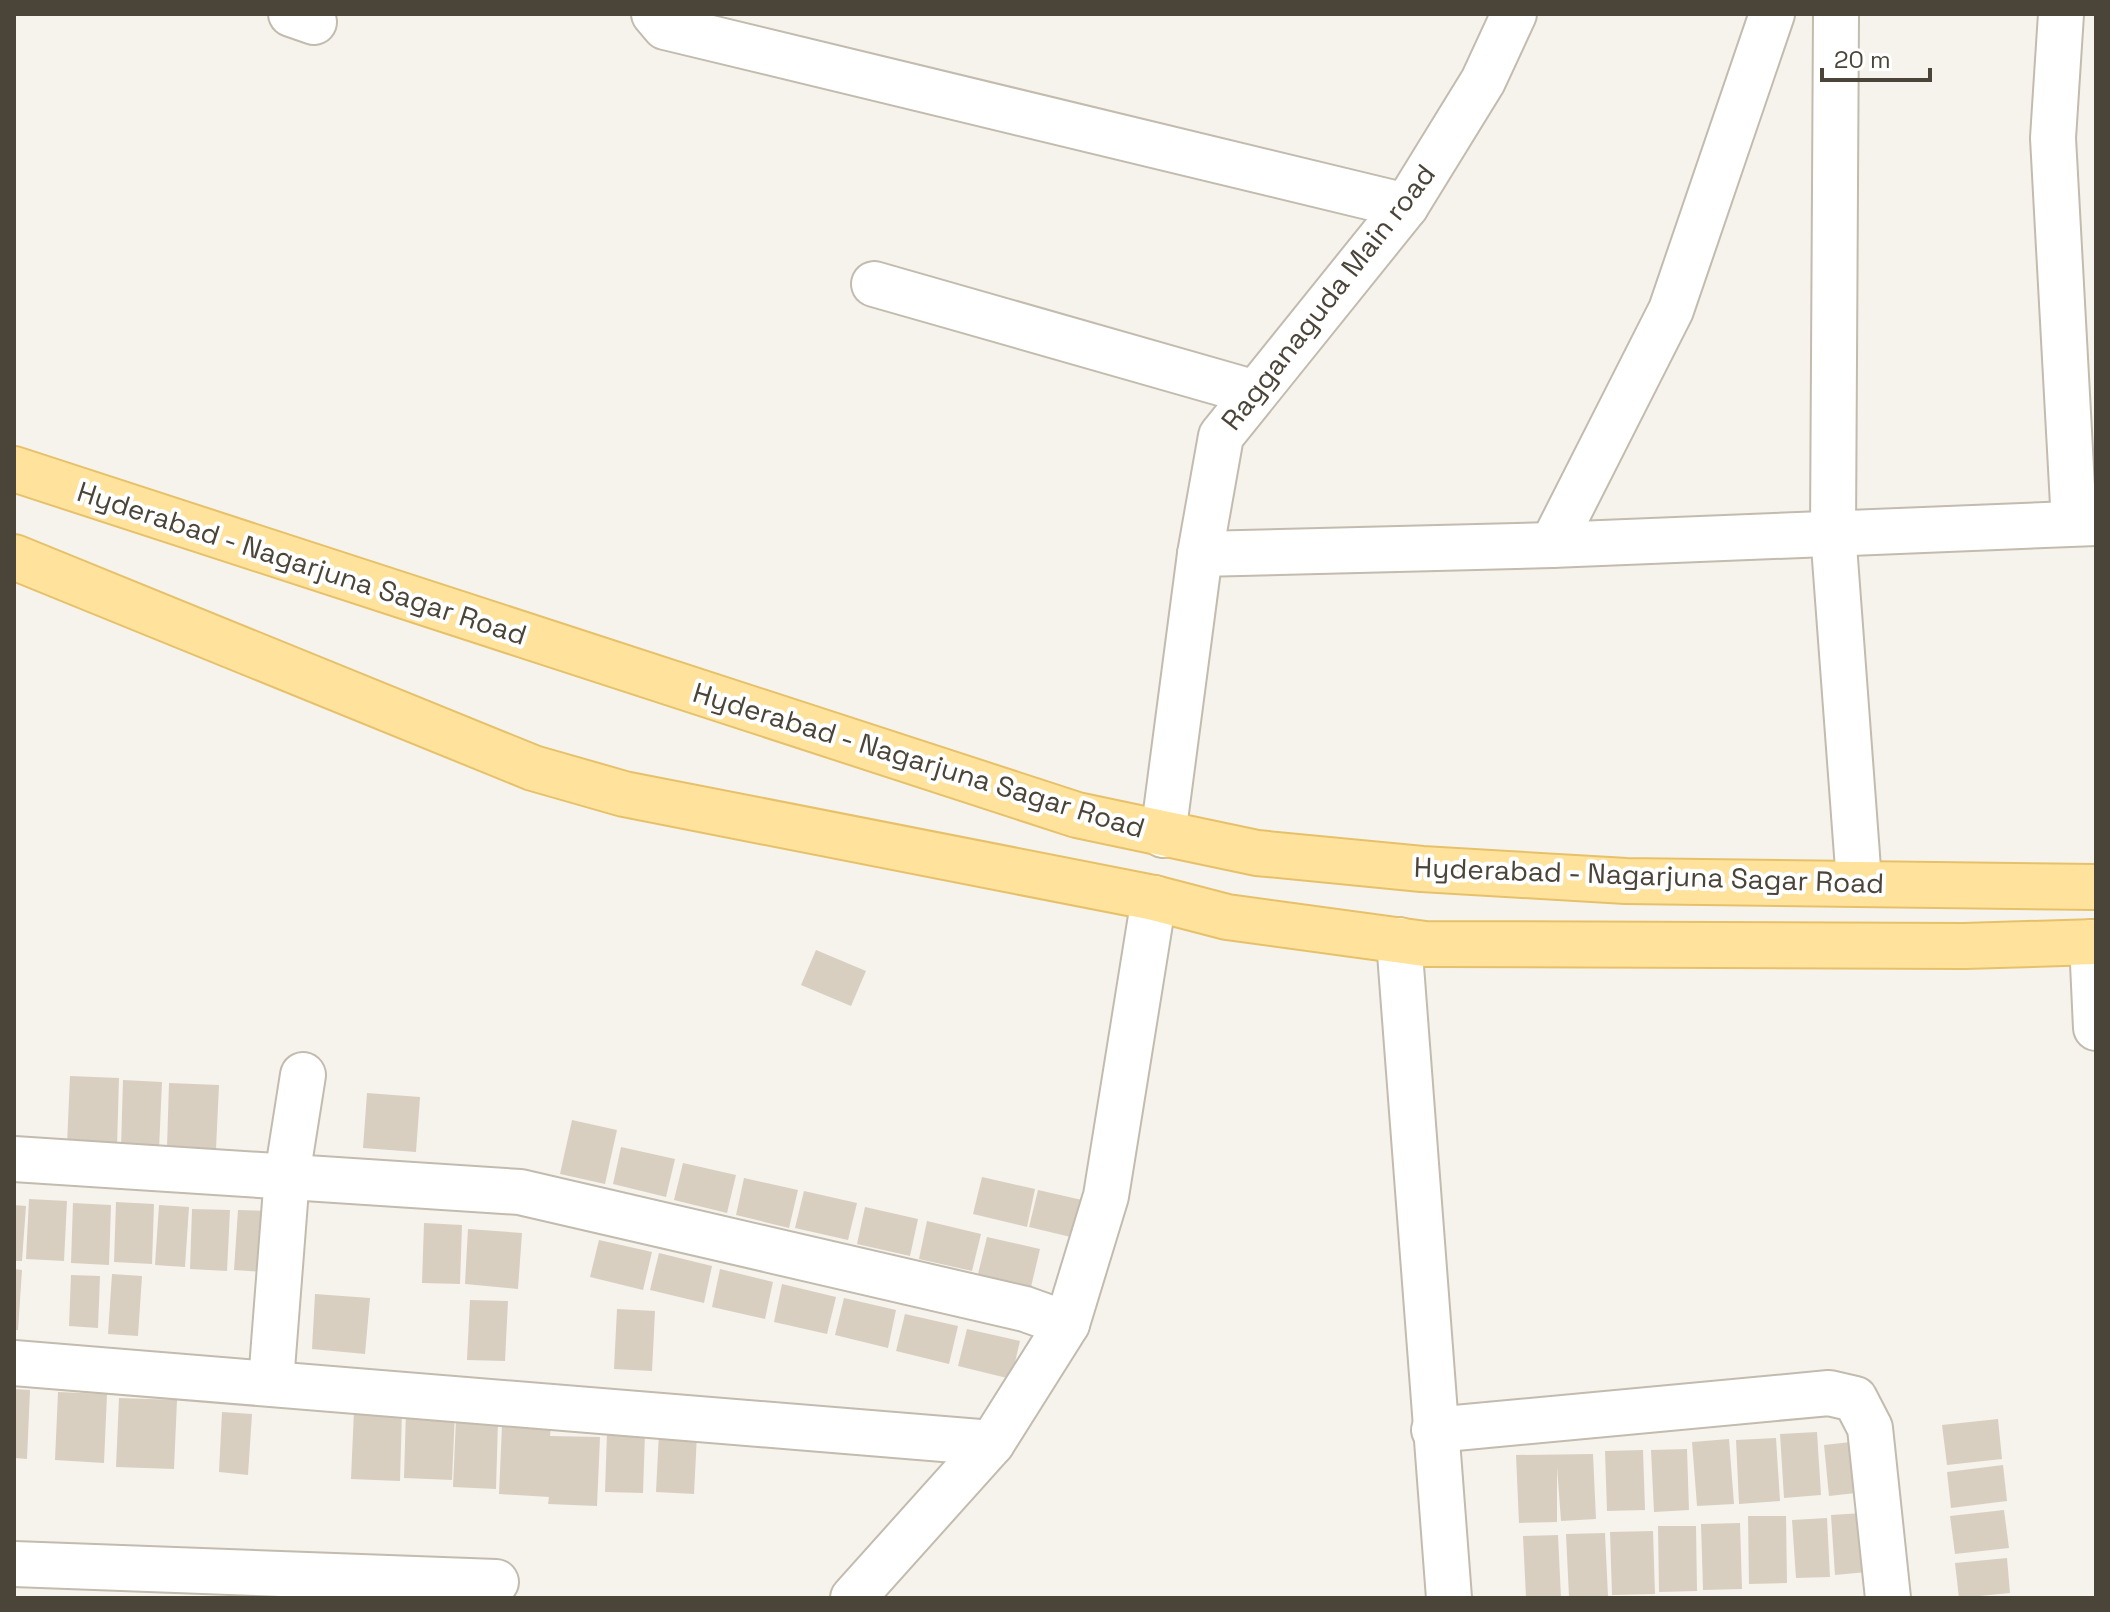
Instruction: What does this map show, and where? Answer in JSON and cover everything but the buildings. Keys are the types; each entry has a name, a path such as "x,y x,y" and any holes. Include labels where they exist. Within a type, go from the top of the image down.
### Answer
{"main road":[{"name":"Hyderabad - Nagarjuna Sagar Road","path":"14,469 1077,815 1163,835 1257,853 1422,869 1626,881 1859,882 1986,888 2096,887"},
{"path":"14,557 533,768 624,794 1154,898 1227,917 1316,932 1425,944 1649,947 1964,946 2094,942"}],"street":[{"path":"654,14 665,27 1406,206"},
{"name":"Ragganaguda Main road","path":"1163,835 1200,554 1221,436 1252,392 1406,206 1483,81 1514,14"},
{"path":"1552,545 1671,310 1772,14"},
{"path":"1836,14 1833,532 1859,882"},
{"path":"1200,554 1552,545 2085,523 2053,138 2061,14"},
{"path":"874,284 1252,392"},
{"path":"853,1598 992,1443 1067,1324 1106,1196 1154,898"},
{"path":"1399,940 1449,1598"},
{"path":"2094,942 2096,1028"},
{"path":"271,1382 287,1176 303,1075"},
{"path":"14,1159 520,1192 1025,1309 1067,1324"},
{"path":"14,1363 992,1443"},
{"path":"1434,1430 1829,1393 1855,1399 1870,1428 1888,1598"},
{"path":"14,1564 401,1588 496,1582"}]}
